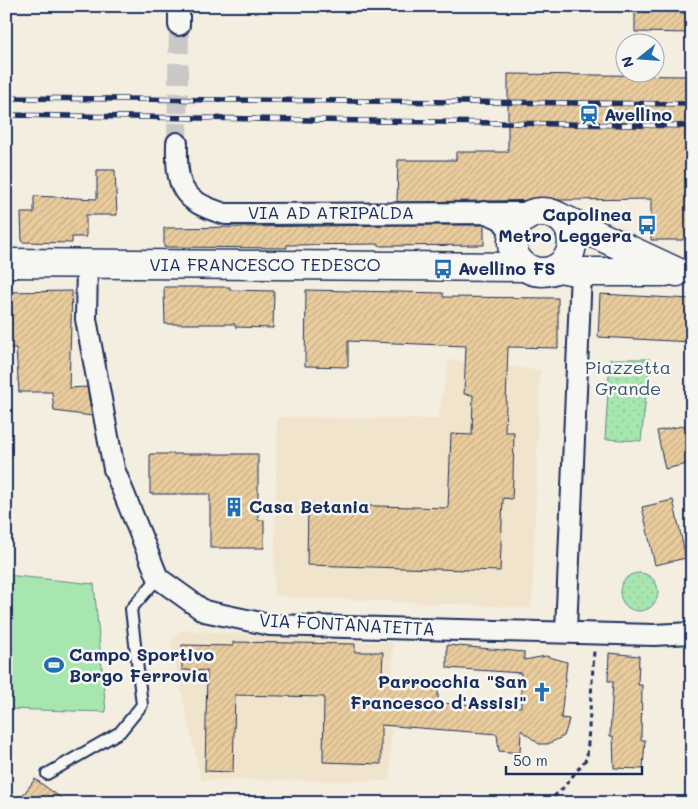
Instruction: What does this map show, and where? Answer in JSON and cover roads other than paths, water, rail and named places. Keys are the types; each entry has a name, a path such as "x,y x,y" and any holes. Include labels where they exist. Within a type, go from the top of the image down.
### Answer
{"street":[{"name":"VIA AD ATRIPALDA","path":"177,143 176,171 188,196 201,207 225,214 482,212 545,214"},
{"path":"482,212 502,219 516,250 541,273 570,270 685,272"},
{"path":"516,250 524,217 545,214 685,272"},
{"path":"545,214 570,231 572,241 571,252 566,261 570,270 578,361 566,631"},
{"name":"VIA FRANCESCO TEDESCO","path":"6,263 482,266 516,250"},
{"path":"87,264 86,319 114,468 158,578"},
{"name":"VIA FONTANATETTA","path":"158,578 204,611 270,625 566,631 654,635 692,633"}],"lane":[{"path":"47,774 120,732 142,705 131,609 158,578"}],"tunnel":[{"path":"177,143 179,25"}],"railway":[{"path":"6,98 692,104"},
{"path":"6,115 692,126"}],"place":[{"name":"Avellino","path":"589,115"},
{"name":"Capolinea Metro Leggera","path":"647,225"},
{"name":"Avellino FS","path":"443,269"},
{"name":"Casa Betania","path":"234,507"},
{"name":"Campo Sportivo Borgo Ferrovia","path":"54,665"},
{"name":"Parrocchia \"San Francesco d'Assisi\"","path":"542,692"}],"park label":[{"name":"Piazzetta Grande","path":"628,378"}]}
